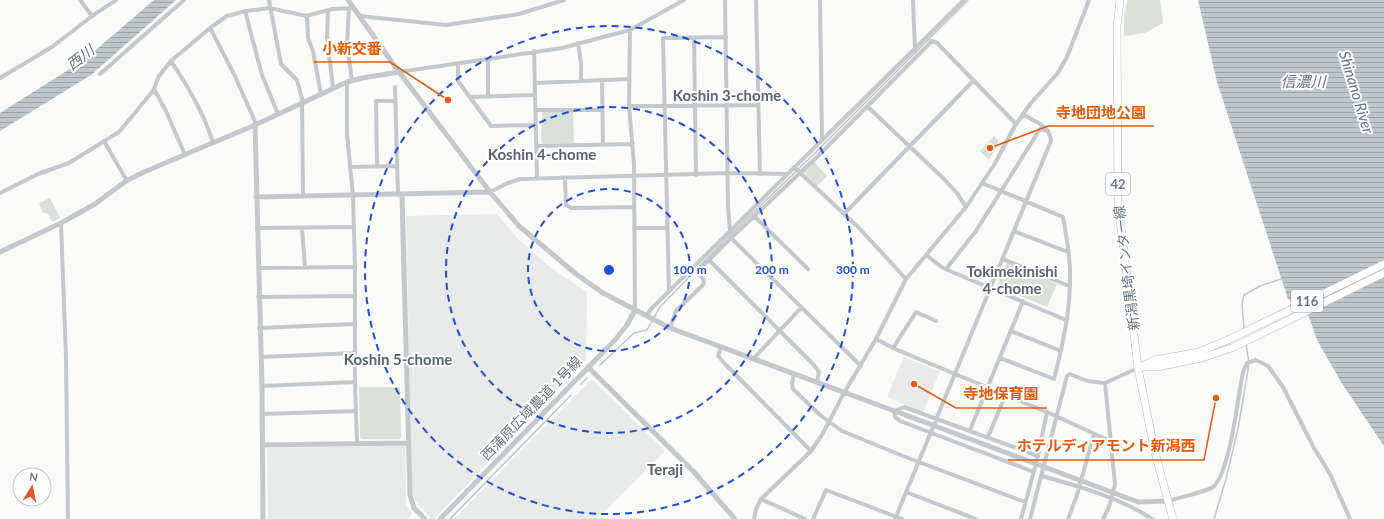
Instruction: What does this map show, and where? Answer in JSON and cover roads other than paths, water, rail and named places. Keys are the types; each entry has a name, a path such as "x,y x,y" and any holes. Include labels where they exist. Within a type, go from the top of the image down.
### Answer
{"main road":[{"name":"新潟黒埼インター線","path":"1120,0 1116,34 1118,203 1138,368 1155,453 1169,501 1172,519"},
{"name":"116","path":"1138,368 1155,360 1199,352 1230,339 1384,264"},
{"name":"116","path":"1138,368 1157,367 1202,358 1234,347 1384,273"}],"street":[{"path":"80,0 92,16"},
{"path":"0,78 52,47 92,16 116,0"},
{"path":"100,74 184,0"},
{"path":"269,0 281,64 297,80 303,102 303,196"},
{"path":"348,0 351,8 347,44 350,81 347,134 353,196 357,443"},
{"path":"360,16 446,25 519,14 564,0"},
{"path":"0,252 61,223 95,204 127,181 144,172 255,125 350,81 578,43 630,30 684,0"},
{"path":"725,0 730,232"},
{"path":"756,0 760,174"},
{"path":"820,0 822,139"},
{"path":"913,0 914,50 918,55"},
{"path":"646,316 669,291 964,0"},
{"path":"754,519 756,509 761,499 811,451 876,339 906,279 966,207 982,183 1016,124 1057,74 1067,57 1089,0"},
{"path":"0,193 38,174 69,163 118,132 133,117 154,89 159,76 171,61 226,16 245,11 270,8 307,16 351,8 360,16 399,72 490,192 519,226 551,255 603,293 646,316 670,328 1138,502 1169,501 1211,488 1218,482 1227,458 1243,372 1247,363 1256,360 1268,366 1283,387 1314,448 1330,474 1350,519"},
{"path":"245,11 262,75 278,114"},
{"path":"328,11 327,38 334,88"},
{"path":"307,16 308,38 313,51 321,94"},
{"path":"210,28 234,74 255,125 256,228 262,386 264,519"},
{"path":"630,30 629,106 633,144 634,177 635,310"},
{"path":"669,291 663,38 726,37"},
{"path":"694,38 696,175"},
{"path":"670,328 676,311 703,285 704,281 698,271 868,107 932,41 937,43 1016,124"},
{"path":"578,43 581,81"},
{"path":"534,51 537,178"},
{"path":"488,59 488,97"},
{"path":"171,61 191,91 213,143"},
{"path":"458,64 458,81 491,126 536,125"},
{"path":"535,83 629,79"},
{"path":"602,80 603,145"},
{"path":"845,213 974,80"},
{"path":"394,87 397,166 400,195 411,502 414,508 425,519"},
{"path":"154,89 166,111 185,155"},
{"path":"470,97 536,95"},
{"path":"377,166 376,101 395,101"},
{"path":"629,106 758,105"},
{"path":"868,107 943,178 957,193 966,207"},
{"path":"536,110 602,110"},
{"path":"896,518 1051,141 1049,131 1046,127 1024,115"},
{"path":"946,269 976,231 1040,129 1049,131"},
{"path":"104,142 127,181"},
{"path":"536,146 633,144"},
{"path":"350,167 397,166"},
{"path":"794,167 845,213 906,279"},
{"path":"256,197 490,192 514,180 537,178 634,177 728,173 787,174"},
{"path":"565,178 566,205 571,208 634,207"},
{"path":"982,183 1063,217 1068,252 1069,286 1066,320 1061,351 1054,379 1000,358"},
{"path":"754,216 808,269"},
{"path":"61,223 66,358 68,519"},
{"path":"256,228 354,227"},
{"path":"302,228 304,267"},
{"path":"634,228 667,228"},
{"path":"1014,231 1068,252"},
{"path":"731,238 748,253 801,308 861,366"},
{"path":"926,255 946,269 1066,320"},
{"path":"1003,259 1069,286"},
{"path":"709,260 780,329 820,372 816,382"},
{"path":"257,268 355,267"},
{"path":"258,297 355,296"},
{"path":"970,430 1023,301"},
{"path":"753,359 801,308"},
{"name":"西蒲原広域農道 1号線","path":"440,519 622,332 635,310"},
{"path":"893,348 916,312 936,321"},
{"path":"259,328 354,324"},
{"path":"1011,331 1061,351"},
{"path":"876,339 893,348 1004,396 1047,412 1110,441"},
{"path":"721,346 718,356 811,451"},
{"path":"261,357 355,353"},
{"path":"588,367 693,471 735,519"},
{"path":"1030,519 1067,376 1070,374 1087,381 1105,383 1138,368"},
{"path":"794,374 792,383 793,389 828,422 842,431 1025,502"},
{"path":"262,386 355,382"},
{"path":"1103,519 1111,500 1115,484 1105,383"},
{"path":"988,437 1004,396"},
{"path":"894,411 904,407 1038,456"},
{"path":"262,414 356,411"},
{"path":"894,411 895,417 900,421 1034,472"},
{"path":"1020,519 1034,472 1047,412"},
{"path":"1068,519 1094,434"},
{"path":"263,445 408,443"},
{"path":"1042,476 1079,487 1141,512 1152,519"},
{"path":"813,519 826,490 896,518 902,519"},
{"path":"906,492 976,519"},
{"path":"761,499 805,519"}],"water":[{"path":"154,0 176,0 91,75 0,131 0,113 84,60"},
{"name":"信濃川","path":"1198,0 1384,0 1384,446 1341,382 1317,340 1309,317 1288,299 1217,82"}],"waterway":[{"path":"600,365 634,333 647,330 660,307 726,239 813,155 968,0"},
{"path":"1244,329 1242,304 1244,295 1260,286 1281,279"},
{"path":"1214,519 1226,479 1238,429 1249,364 1246,343"},
{"path":"581,384 587,378"},
{"path":"450,519 571,395"}],"place":[{"name":"小新交番","path":"448,100"},
{"name":"寺地団地公園","path":"990,148"},
{"name":"寺地保育園","path":"914,384"},
{"name":"ホテルディアモント新潟西","path":"1216,398"}],"district":[{"name":"Koshin 3-chome","path":"727,95"},
{"name":"Koshin 4-chome","path":"542,154"},
{"name":"Tokimekinishi 4-chome","path":"1012,280"},
{"name":"Koshin 5-chome","path":"398,359"},
{"name":"Teraji","path":"665,469"}],"water label":[{"name":"西川","path":"80,57"},
{"name":"Shinano River","path":"1357,92"}]}
